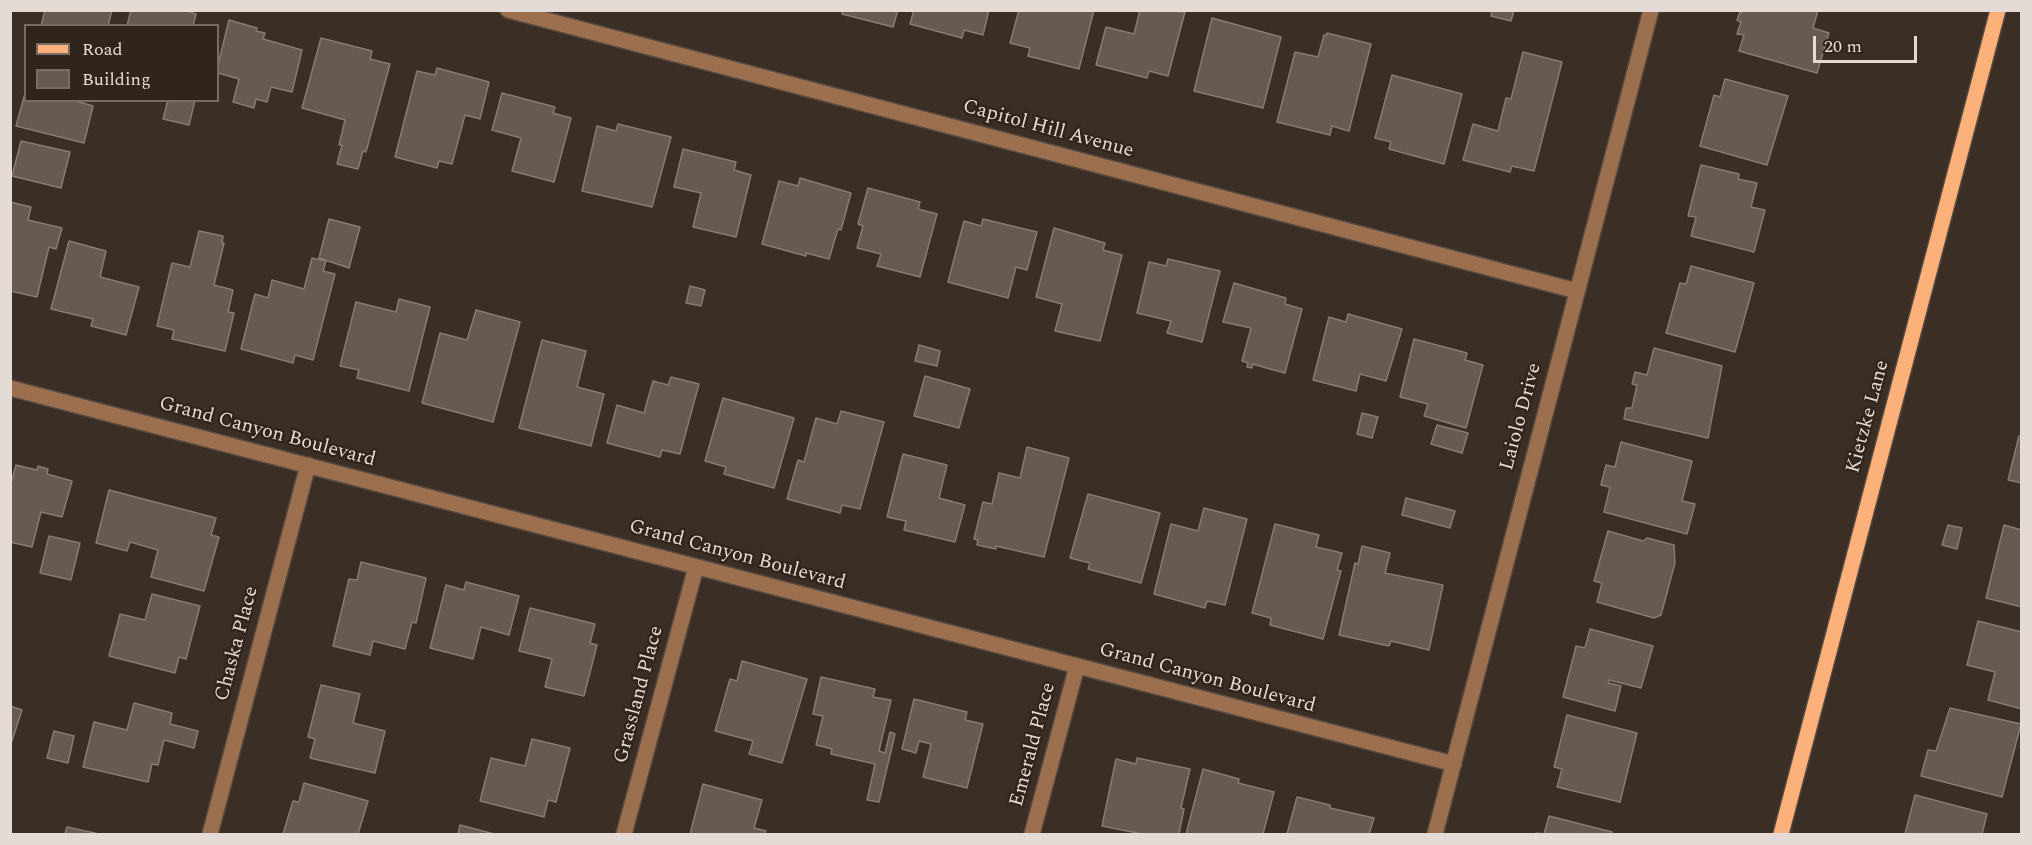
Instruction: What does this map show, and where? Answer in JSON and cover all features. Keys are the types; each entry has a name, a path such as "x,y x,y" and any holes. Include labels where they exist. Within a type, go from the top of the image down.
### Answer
{"main road":[{"name":"Kietzke Lane","path":"1780,834 1998,10"}],"street":[{"name":"Capitol Hill Avenue","path":"508,10 1576,291"},
{"name":"Laiolo Drive","path":"1435,834 1651,10"},
{"name":"Grand Canyon Boulevard","path":"10,388 1454,764"},
{"name":"Chaska Place","path":"210,834 308,465"},
{"name":"Grassland Place","path":"624,834 696,567"},
{"name":"Emerald Place","path":"1032,834 1077,666"}],"building":[{"path":"45,10 112,10 108,24 42,24"},
{"path":"131,10 184,10 196,14 194,24 128,24"},
{"path":"842,10 898,10 893,27 842,14"},
{"path":"914,10 989,10 983,35 964,30 962,38 910,24"},
{"path":"1019,10 1094,10 1079,69 1028,56 1030,48 1010,43"},
{"path":"1140,10 1185,12 1168,76 1149,71 1147,78 1096,65 1106,27 1134,34"},
{"path":"1492,10 1514,10 1511,21 1491,16"},
{"path":"1743,10 1818,10 1813,28 1829,33 1817,73 1739,51 1744,35 1737,34 1741,22 1737,20"},
{"path":"1212,18 1281,37 1263,108 1194,91"},
{"path":"229,20 257,28 256,31 265,33 263,39 302,50 292,92 271,87 267,102 256,99 254,108 233,102 239,79 219,73 219,61"},
{"path":"1327,33 1371,44 1349,131 1332,126 1330,135 1277,122 1295,52 1318,57 1324,35"},
{"path":"321,38 372,51 370,59 390,64 366,152 363,151 358,169 337,164 345,120 302,108"},
{"path":"1523,52 1562,62 1534,171 1512,166 1510,172 1463,160 1473,124 1498,131 1506,98 1511,99"},
{"path":"437,68 489,82 480,119 465,115 452,164 439,161 437,168 395,157 417,71 435,75"},
{"path":"1392,75 1462,94 1444,164 1389,149 1391,142 1375,138"},
{"path":"1725,79 1788,96 1767,165 1700,146 1714,95 1720,97"},
{"path":"502,93 555,107 553,113 571,118 554,182 512,171 521,138 492,130"},
{"path":"24,97 24,102 79,102 93,106 84,143 16,126"},
{"path":"167,102 195,102 189,125 163,119"},
{"path":"618,124 671,137 652,207 582,191 597,126 616,131"},
{"path":"21,141 70,152 61,188 12,176"},
{"path":"683,149 736,162 734,170 751,175 736,237 693,227 701,193 674,187"},
{"path":"1701,165 1739,174 1738,179 1757,183 1751,207 1765,210 1754,252 1691,236 1696,217 1688,216"},
{"path":"800,178 851,193 841,230 838,229 829,259 806,253 806,256 762,244 779,181 798,186"},
{"path":"868,188 920,202 918,209 937,214 920,277 877,266 881,254 857,248 863,226 858,224"},
{"path":"10,202 31,207 28,220 62,228 56,249 49,247 37,297 10,291"},
{"path":"329,219 360,227 349,268 319,258"},
{"path":"983,219 1037,232 1027,270 1016,267 1008,298 948,282 964,221 981,226"},
{"path":"1054,228 1105,243 1103,250 1122,255 1100,341 1055,331 1062,304 1036,297"},
{"path":"199,231 223,236 222,243 224,243 214,285 233,290 228,312 234,313 225,351 172,339 174,330 157,326 172,263 190,267"},
{"path":"69,241 106,251 100,277 139,287 126,335 91,326 93,319 51,309"},
{"path":"312,258 326,261 323,271 335,274 313,360 295,355 293,363 241,349 255,294 268,298 272,280 304,289"},
{"path":"1168,259 1220,271 1202,342 1167,333 1171,321 1137,313 1149,262 1166,266"},
{"path":"1691,266 1754,283 1735,352 1666,333 1680,283 1686,284"},
{"path":"1234,283 1286,298 1285,304 1302,309 1285,373 1252,364 1252,368 1247,367 1248,363 1242,361 1251,328 1223,322"},
{"path":"690,286 705,290 701,306 686,303"},
{"path":"399,299 430,307 409,391 357,378 359,370 340,366 356,302 396,312"},
{"path":"476,310 520,322 493,422 422,403 440,333 467,340"},
{"path":"1348,314 1402,329 1386,381 1360,374 1356,391 1313,380 1329,317 1346,322"},
{"path":"1414,339 1467,353 1465,360 1483,365 1466,428 1424,416 1428,404 1400,397"},
{"path":"542,340 586,351 577,387 604,394 591,446 519,428"},
{"path":"919,345 940,351 937,366 915,361"},
{"path":"1654,348 1722,366 1708,438 1624,419 1626,408 1632,408 1637,385 1632,384 1635,372 1647,375"},
{"path":"925,376 970,389 959,428 914,416"},
{"path":"671,377 699,384 680,454 662,450 660,457 607,443 617,405 644,413 653,381 668,385"},
{"path":"723,398 794,418 774,488 724,474 726,467 705,461"},
{"path":"841,411 884,422 860,509 842,505 840,513 787,499 798,460 804,462 816,418 837,424"},
{"path":"1362,413 1378,417 1372,438 1357,434"},
{"path":"1437,425 1468,433 1462,453 1431,444"},
{"path":"2019,436 2022,436 2022,483 2008,480"},
{"path":"1621,442 1692,461 1682,501 1695,504 1687,534 1604,512 1610,487 1601,485 1606,465 1615,467"},
{"path":"1027,447 1069,458 1044,557 996,546 996,549 977,545 978,540 974,539 983,502 992,504 999,473 1020,478"},
{"path":"903,454 947,465 939,498 965,505 955,542 904,530 906,521 887,517"},
{"path":"16,465 37,470 38,466 48,469 47,474 72,481 62,517 41,512 32,547 10,542 10,487"},
{"path":"109,490 216,518 211,535 219,537 204,591 151,577 158,550 130,542 127,551 96,543"},
{"path":"1088,494 1160,513 1141,583 1088,569 1090,563 1070,558"},
{"path":"1406,498 1455,511 1450,528 1402,515"},
{"path":"1204,508 1247,519 1225,605 1207,601 1205,608 1154,594 1171,524 1198,531"},
{"path":"1275,524 1319,535 1316,547 1342,553 1337,570 1341,571 1323,639 1270,625 1271,618 1252,613"},
{"path":"1948,525 1962,528 1957,549 1942,545"},
{"path":"2004,525 2022,530 2022,607 1986,598"},
{"path":"1608,531 1643,541 1647,538 1674,545 1675,563 1661,615 1654,618 1597,602 1602,583 1594,581"},
{"path":"49,536 80,543 71,580 40,573"},
{"path":"1362,546 1390,553 1385,573 1443,585 1429,650 1391,641 1389,646 1339,635 1355,563 1358,564"},
{"path":"361,562 426,578 416,623 412,622 405,649 373,641 370,655 333,646 349,579 357,580"},
{"path":"466,582 519,596 509,635 481,627 473,659 430,648 446,585 464,590"},
{"path":"152,594 200,606 186,659 179,657 175,673 109,656 120,614 145,620"},
{"path":"530,608 595,624 590,643 597,645 584,696 545,687 552,659 519,651"},
{"path":"1978,621 2022,632 2022,709 1988,700 1995,672 1967,665"},
{"path":"1590,629 1653,646 1641,688 1609,680 1608,683 1621,686 1615,711 1563,697 1576,646 1585,648"},
{"path":"742,661 807,679 782,763 749,754 753,741 715,731 730,679 737,681"},
{"path":"821,677 875,689 873,697 891,700 879,751 885,753 890,732 895,734 879,802 867,800 875,764 831,754 832,749 816,745 823,716 813,714"},
{"path":"321,685 360,694 353,723 385,731 375,773 310,758 315,739 308,737"},
{"path":"914,699 967,712 965,720 983,724 967,788 923,777 931,744 919,741 916,753 902,749"},
{"path":"134,703 172,713 170,724 198,731 194,748 164,740 158,765 152,764 148,782 83,767 94,722 127,730"},
{"path":"10,706 22,710 10,747"},
{"path":"1950,708 2021,724 2002,797 1921,776 1928,750 1936,751"},
{"path":"1567,715 1637,733 1620,802 1557,787 1562,769 1554,767"},
{"path":"54,731 74,736 68,763 47,758"},
{"path":"532,739 570,748 556,802 548,800 544,817 480,801 491,758 525,766"},
{"path":"1137,758 1190,769 1181,808 1184,809 1179,834 1142,834 1102,826 1116,759 1136,764"},
{"path":"1203,769 1239,779 1238,783 1274,792 1263,834 1186,834"},
{"path":"304,783 368,801 358,834 283,834 293,801 299,802"},
{"path":"703,784 762,800 754,828 766,831 765,834 690,834"},
{"path":"1915,795 1987,814 1982,834 1905,834"},
{"path":"1297,797 1330,805 1330,808 1374,818 1369,834 1287,834"},
{"path":"1549,816 1612,832 1612,834 1544,834"},
{"path":"460,825 494,834 458,834"},
{"path":"67,827 99,834 65,834"}]}
